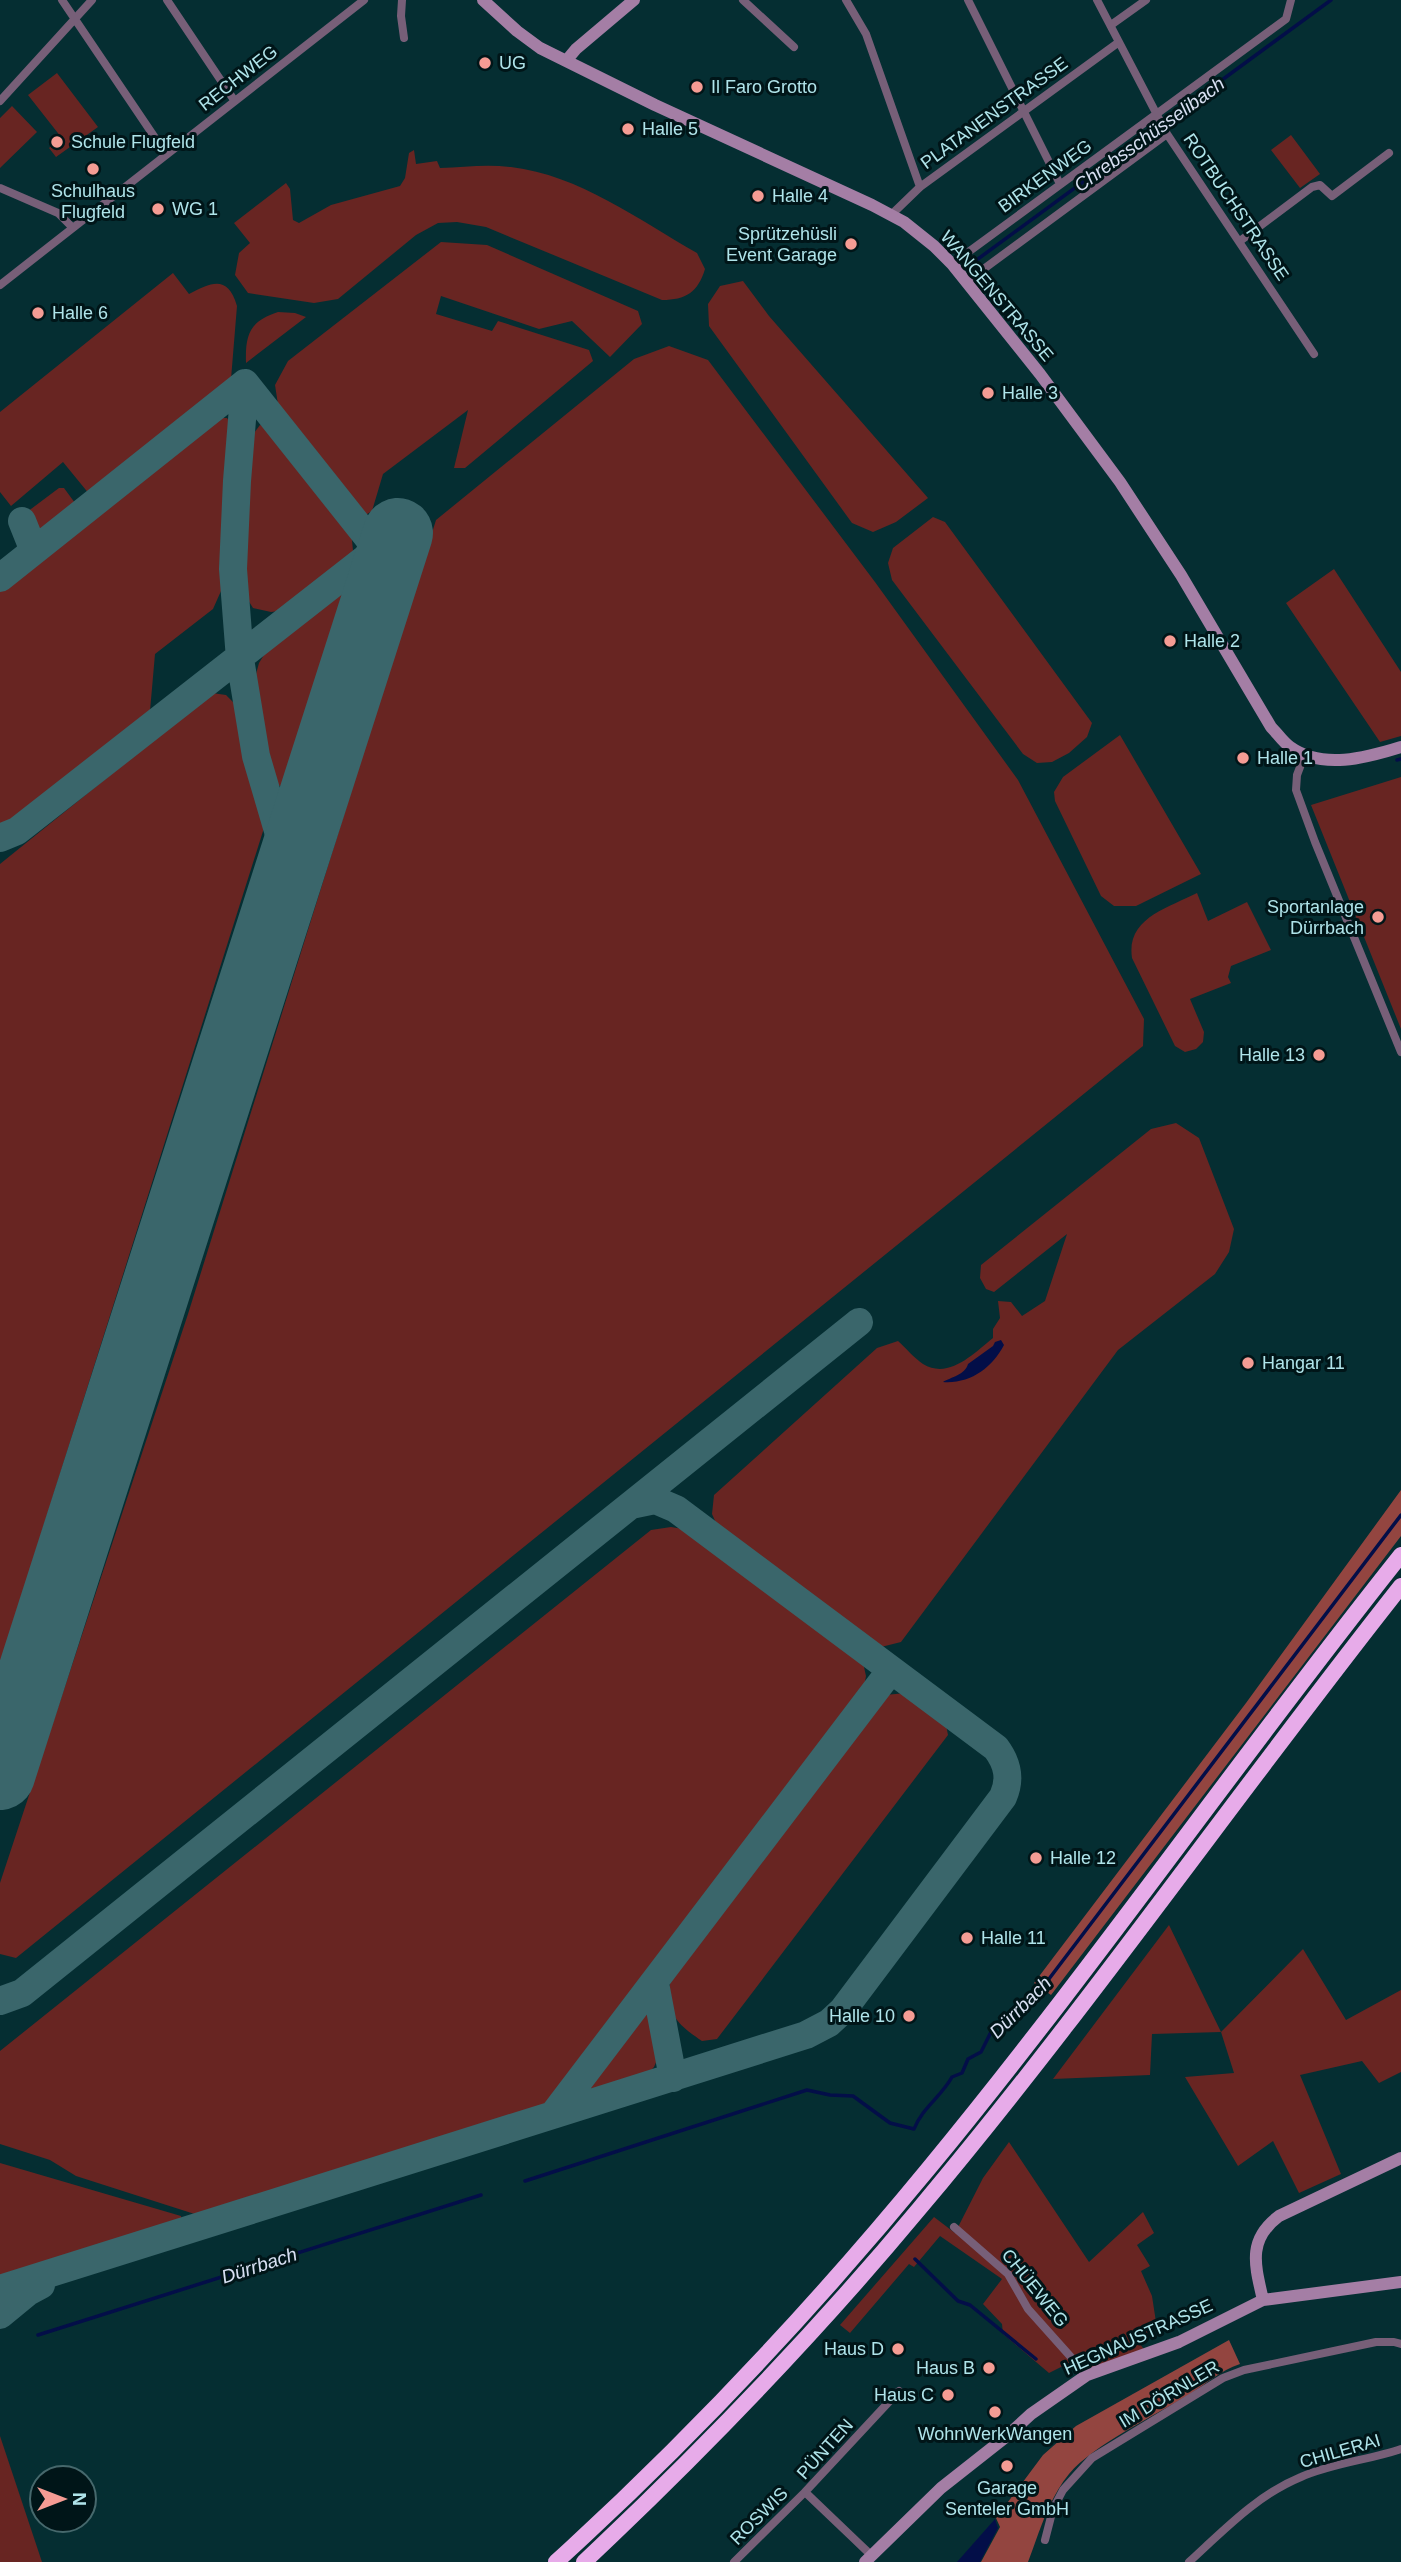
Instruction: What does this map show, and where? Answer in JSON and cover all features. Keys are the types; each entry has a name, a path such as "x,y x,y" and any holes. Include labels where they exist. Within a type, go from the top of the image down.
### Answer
{"highway":[{"path":"556,2562 647,2476 733,2389 820,2295 911,2190 1019,2056 1401,1555"},
{"path":"584,2562 759,2389 920,2208 1039,2060 1401,1586"}],"main road":[{"name":"WANGENSTRASSE","path":"483,0 540,48 891,215 916,231 952,264 1121,481 1181,575 1270,727 1289,746 1305,754"},
{"path":"566,61 576,48 634,0"},
{"path":"1305,754 1342,760 1401,747"},
{"path":"1263,2300 1254,2263 1257,2244 1266,2227 1279,2216 1401,2158"},
{"name":"HEGNAUSTRASSE","path":"868,2559 941,2488 1031,2414 1087,2375 1136,2355 1179,2342 1263,2300 1401,2282"}],"street":[{"path":"62,0 166,154"},
{"path":"0,101 92,0"},
{"path":"167,0 234,100"},
{"name":"RECHWEG","path":"0,285 364,0"},
{"path":"402,0 404,38"},
{"path":"743,0 794,47"},
{"path":"846,0 866,34 920,187"},
{"path":"968,0 1060,184"},
{"name":"ROTBUCHSTRASSE","path":"1097,0 1166,132 1314,354"},
{"path":"1111,25 1146,0"},
{"name":"BIRKENWEG","path":"952,264 1158,116 1286,19 1292,0"},
{"name":"PLATANENSTRASSE","path":"891,215 920,187 1119,42"},
{"path":"966,282 1166,132"},
{"path":"1240,241 1312,187 1320,185 1332,196 1389,153"},
{"path":"0,188 58,213 73,228"},
{"path":"1305,754 1295,783 1300,800 1401,1052"},
{"name":"CHÜEWEG","path":"954,2227 1008,2274 1028,2309 1087,2375"},
{"name":"IM DÖRNLER","path":"1045,2540 1053,2509 1063,2490 1092,2458 1223,2378 1244,2370 1376,2342 1401,2344"},
{"name":"PÜNTEN","path":"868,2559 805,2492 899,2391"},
{"name":"CHILERAI","path":"1189,2562 1253,2505 1280,2487 1307,2474 1401,2449"},
{"name":"ROSWIS","path":"734,2562 805,2492"}],"shaded area":[{"path":"57,73 98,127 56,157 49,148 61,137 28,95"},
{"path":"12,106 37,132 0,168 0,118"},
{"path":"1291,135 1320,174 1300,188 1271,150"},
{"path":"414,150 416,164 437,161 440,168 511,167 561,179 584,189 631,213 697,253 705,269 699,284 684,296 662,300 486,227 457,222 438,223 416,235 338,299 314,303 248,293 235,275 239,253 250,243 234,223 286,183 290,189 293,220 299,223 331,205 400,186 405,178 409,153"},
{"path":"441,242 487,245 638,311 642,324 610,357 572,321 539,329 441,296 436,314 492,331 498,321 589,350 593,361 465,468 454,468 468,410 383,474 372,511 364,516 279,411 275,385 288,361"},
{"path":"173,273 189,294 205,286 218,284 229,289 233,296 237,306 231,379 90,495 63,462 11,506 0,492 0,412"},
{"path":"743,281 769,316 928,498 896,522 873,532 852,523 709,326 708,304 720,286"},
{"path":"278,312 306,317 246,363 251,330 261,320"},
{"path":"669,346 708,360 875,582 1018,780 1144,1019 1143,1046 16,1958 0,1954 0,1883 188,1314 436,520 634,359"},
{"path":"214,418 227,418 236,432 229,492 225,582 213,609 155,654 150,711 16,822 0,824 0,588"},
{"path":"260,425 270,427 351,529 353,551 343,568 286,610 271,612 253,608 243,592 241,525 251,437"},
{"path":"59,488 64,488 75,507 47,528 29,528 22,521 25,519 23,515"},
{"path":"933,517 945,522 1092,723 1087,737 1069,753 1052,762 1037,763 1023,754 892,580 888,563 893,548"},
{"path":"1334,569 1401,672 1401,736 1380,742 1286,603"},
{"path":"340,589 346,589 288,785 277,786 264,744 253,685 259,663 270,645"},
{"path":"212,693 226,695 237,706 264,828 0,1664 0,864"},
{"path":"1120,735 1201,874 1136,906 1114,906 1101,896 1055,801 1054,792 1063,777"},
{"name":"Sportanlage Dürrbach","path":"1401,777 1401,1029 1311,805"},
{"path":"1197,893 1208,921 1247,902 1271,950 1231,966 1228,977 1231,983 1190,999 1204,1032 1203,1042 1196,1049 1185,1052 1175,1046 1132,958 1132,944 1142,924 1151,916"},
{"path":"1176,1123 1199,1138 1234,1229 1229,1252 1215,1274 1118,1350 901,1642 881,1647 859,1637 721,1534 712,1514 714,1495 877,1348 898,1341 923,1364 942,1369 952,1367 993,1338 993,1329 1000,1318 998,1301 1011,1302 1022,1316 1045,1301 1067,1234 994,1292 986,1289 980,1278 981,1265 1151,1129"},
{"path":"1001,1340 1004,1345 999,1353 979,1373 962,1380 943,1382 961,1373 968,1364"},
{"path":"1401,1490 1401,1536 1051,1995 1034,1983 1246,1703"},
{"path":"671,1527 689,1530 862,1658 866,1676 863,1692 587,2060 542,2107 502,2124 207,2218 76,2176 50,2160 0,2144 0,2051 651,1530"},
{"path":"906,1693 945,1720 948,1735 717,2039 702,2041 673,2014 670,1998 671,1975 869,1708 885,1695"},
{"path":"1169,1925 1221,2032 1152,2034 1150,2075 1053,2079"},
{"path":"1303,1949 1346,2020 1401,1990 1401,2072 1379,2083 1362,2061 1300,2075 1341,2174 1299,2193 1273,2141 1238,2166 1185,2077 1234,2073 1221,2032"},
{"path":"651,2004 660,2053 654,2067 645,2077 576,2099"},
{"path":"1009,2142 1089,2262 1143,2212 1154,2233 1137,2245 1150,2266 1141,2271 1152,2296 1156,2322 1140,2344 1146,2352 1087,2375 1005,2277 1073,2361 1049,2373 1003,2334 1002,2324 983,2304 1002,2279 940,2236 914,2267 909,2264 850,2333 840,2325 934,2217 955,2233 983,2178"},
{"path":"0,2163 181,2216 182,2224 0,2282"},
{"path":"1229,2340 1240,2364 1109,2441 1069,2474 1050,2505 1028,2562 981,2562 1000,2527 996,2518 1043,2455 1076,2426"},
{"path":"0,2436 28,2520 28,2534 33,2534 42,2562 0,2562"},
{"path":"995,2519 998,2528 980,2562 957,2562"}],"waterway":[{"name":"Chrebsschüsselibach","path":"967,267 1331,0"},
{"path":"1397,760 1401,759"},
{"name":"Dürrbach","path":"525,2181 807,2090 853,2096 890,2123 914,2129 952,2077 962,2073 968,2059 981,2052 993,2028 1017,2014 1036,1996 1401,1515"},
{"name":"Dürrbach","path":"38,2335 481,2195"},
{"path":"915,2259 958,2301 970,2305 1036,2359"}],"taxiway":[{"path":"245,383 233,569 240,659 256,756 285,862 283,891"},
{"path":"245,383 377,549"},
{"path":"0,578 245,383"},
{"path":"22,521 34,551"},
{"path":"0,838 17,831 398,533"},
{"path":"0,2001 22,1993 859,1322"},
{"path":"553,2115 806,2035 829,2023 843,2010 1003,1797 1007,1784 1006,1766 996,1748 676,1509 655,1500 631,1505"},
{"path":"0,2289 553,2115 891,1670"},
{"path":"655,1983 673,2078"},
{"path":"0,2315 41,2285"}],"runway":[{"path":"0,1775 398,533"}],"place":[{"name":"UG","path":"485,63"},
{"name":"Il Faro Grotto","path":"697,87"},
{"name":"Halle 5","path":"628,129"},
{"name":"Schule Flugfeld","path":"57,142"},
{"name":"Schulhaus Flugfeld","path":"93,169"},
{"name":"Halle 4","path":"758,196"},
{"name":"WG 1","path":"158,209"},
{"name":"Sprützehüsli Event Garage","path":"851,244"},
{"name":"Halle 6","path":"38,313"},
{"name":"Halle 3","path":"988,393"},
{"name":"Halle 2","path":"1170,641"},
{"name":"Halle 1","path":"1243,758"},
{"name":"Sportanlage Dürrbach","path":"1378,917"},
{"name":"Halle 13","path":"1319,1055"},
{"name":"Hangar 11","path":"1248,1363"},
{"name":"Halle 12","path":"1036,1858"},
{"name":"Halle 11","path":"967,1938"},
{"name":"Halle 10","path":"909,2016"},
{"name":"Haus D","path":"898,2349"},
{"name":"Haus B","path":"989,2368"},
{"name":"Haus C","path":"948,2395"},
{"name":"WohnWerkWangen","path":"995,2412"},
{"name":"Garage Senteler GmbH","path":"1007,2466"}]}
